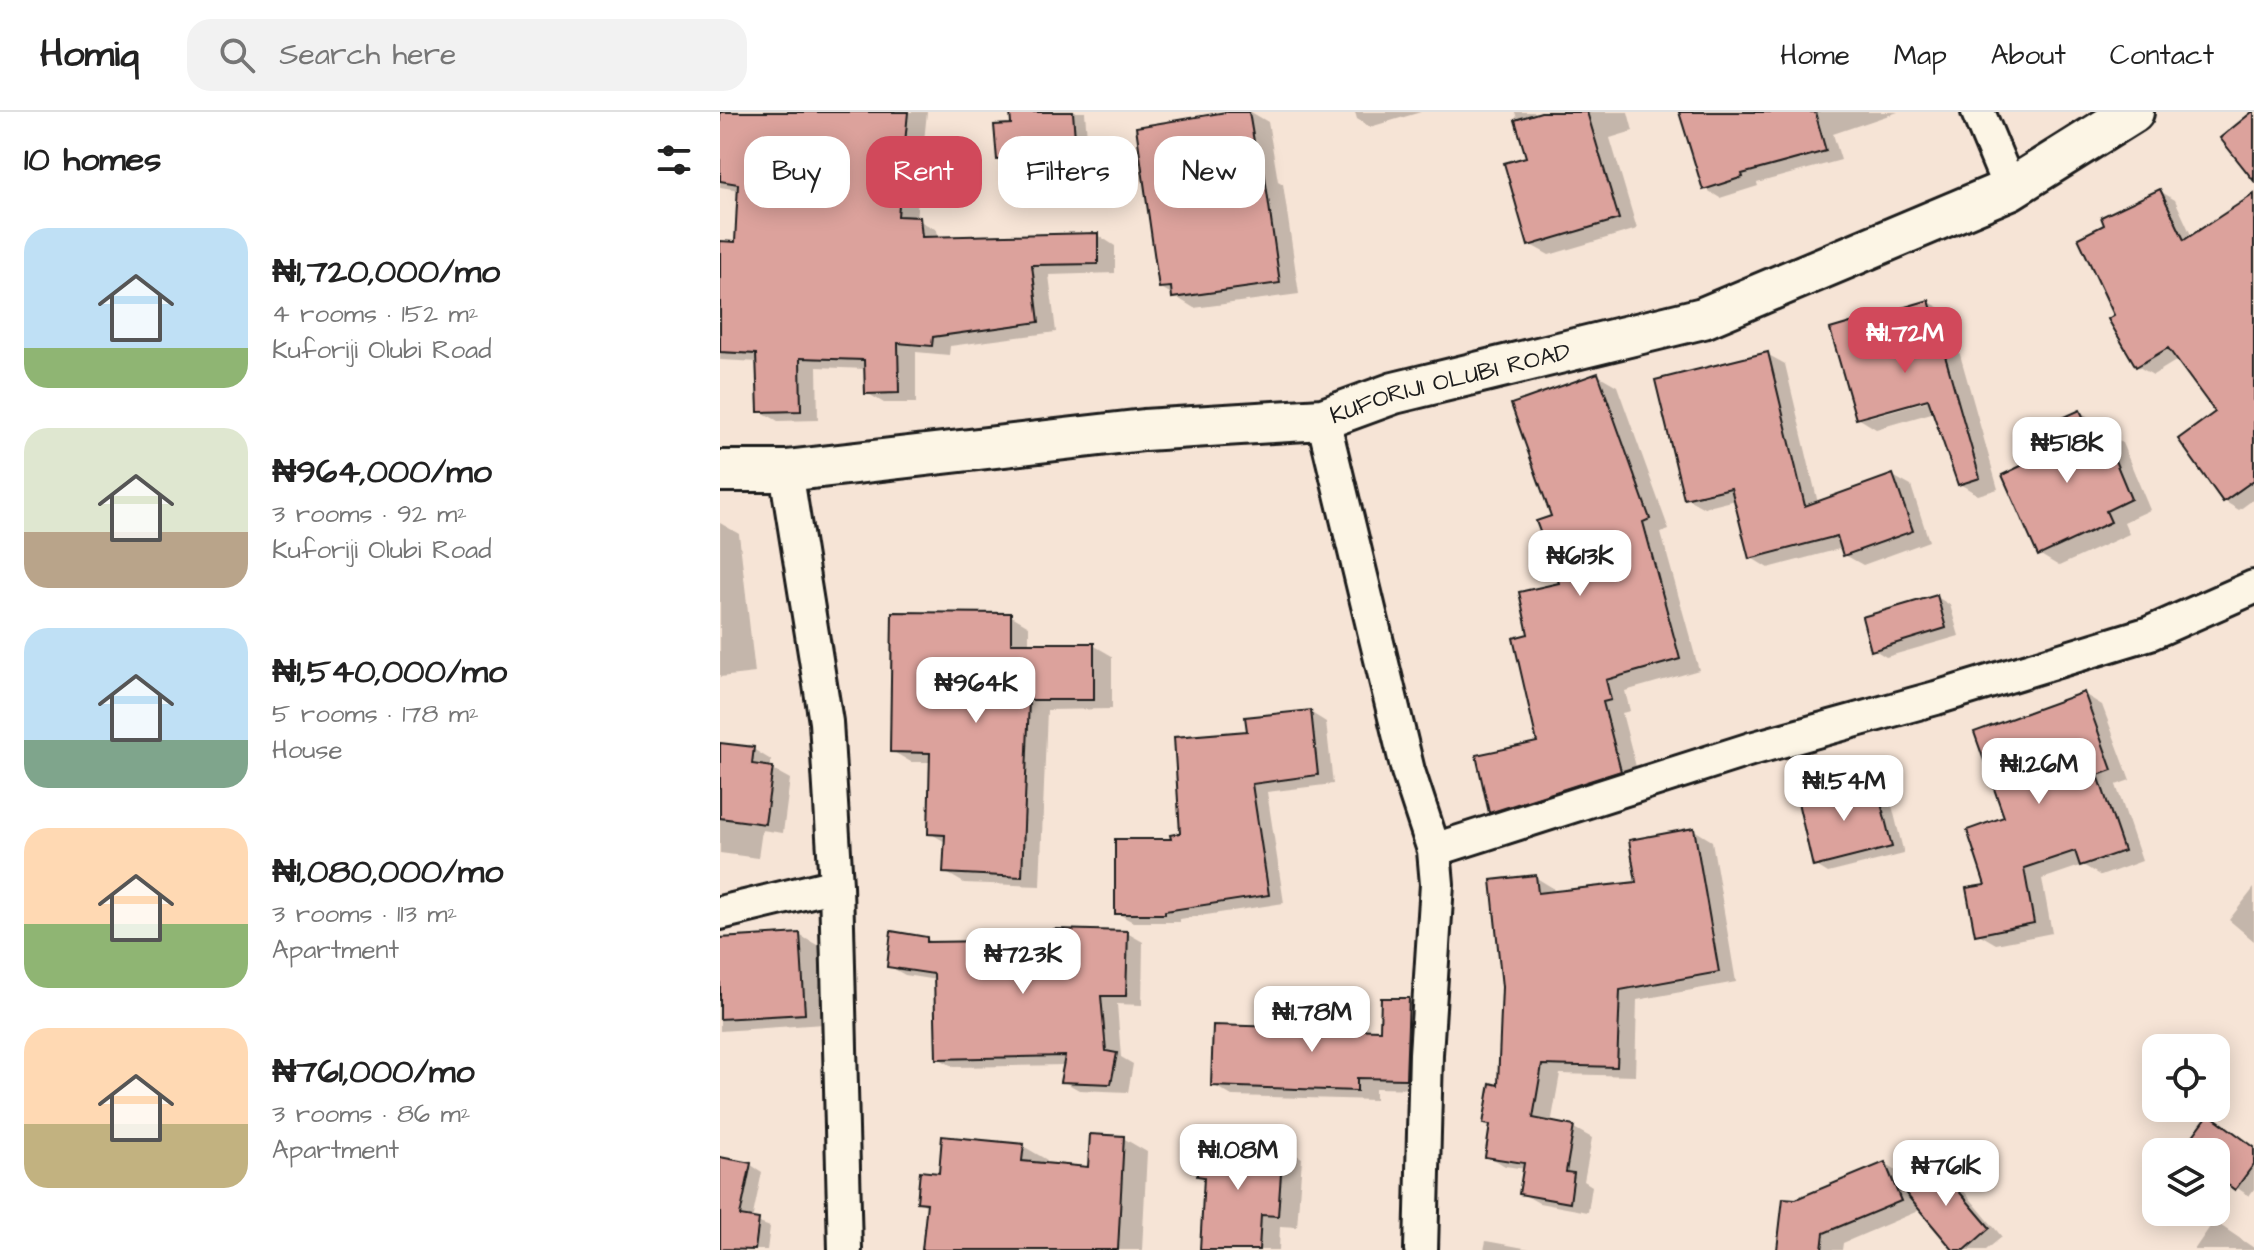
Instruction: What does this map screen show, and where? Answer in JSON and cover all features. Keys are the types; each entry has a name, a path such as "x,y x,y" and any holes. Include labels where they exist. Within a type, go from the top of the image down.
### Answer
{"street":[{"path":"1978,112 2010,189"},
{"name":"KUFORIJI OLUBI ROAD","path":"720,471 786,471 1144,430 1323,419 1394,393 1703,318 2010,189 2133,112"},
{"path":"1323,419 1408,771 1434,850 1437,884 1426,1054 1421,1250"},
{"path":"786,471 826,722 836,885 845,1250"},
{"path":"1434,850 1751,749 1936,698 2150,633 2254,587"},
{"path":"720,913 836,885"}],"building":[{"path":"720,112 908,112 906,136 866,136 866,208 899,208 898,216 920,217 922,237 1098,233 1098,264 1032,265 1039,322 933,337 932,346 898,343 899,393 865,394 864,360 800,358 801,411 758,412 756,354 720,352 720,241 735,242 738,184 720,181"},
{"path":"1010,112 1073,112 1075,136 998,136 997,160 994,125 1011,124"},
{"path":"1226,112 1249,112 1253,136 1154,136 1154,208 1265,208 1265,177 1280,283 1172,298 1171,287 1159,288 1136,127"},
{"path":"1541,112 1587,112 1619,219 1528,246 1504,163 1526,157 1515,120"},
{"path":"1679,112 1815,112 1826,151 1742,174 1743,177 1703,190"},
{"path":"2254,112 2254,181 2220,138"},
{"path":"2160,189 2184,240 2254,194 2254,480 2223,502 2178,439 2215,412 2168,348 2136,367 2108,319 2114,315 2078,238 2104,225 2101,217"},
{"path":"1929,300 1980,478 1958,485 1928,399 1856,419 1830,329"},
{"path":"1768,352 1805,506 1893,474 1913,531 1843,556 1837,536 1749,559 1731,488 1684,499 1655,380"},
{"path":"1598,373 1650,519 1643,522 1680,659 1606,680 1611,700 1603,702 1621,771 1489,813 1476,755 1537,742 1513,638 1528,634 1519,592 1559,583 1536,521 1551,516 1511,404"},
{"path":"2080,410 2091,434 2102,429 2131,499 2106,511 2111,522 2038,556 2002,475 2048,453 2038,429"},
{"path":"1937,595 1946,628 1871,651 1862,617"},
{"path":"892,612 1011,613 1011,643 1094,643 1094,700 1029,700 1022,877 943,873 945,835 928,834 930,753 890,752"},
{"path":"2084,692 2112,770 2098,775 2124,851 2080,866 2075,851 2024,868 2034,923 1975,935 1966,888 1985,885 1967,830 2004,817 1974,732"},
{"path":"1311,710 1318,775 1252,784 1269,895 1165,911 1165,914 1115,914 1115,839 1171,839 1170,835 1180,833 1174,737 1247,731 1245,717"},
{"path":"720,743 754,747 752,764 773,767 765,824 720,818"},
{"path":"1875,779 1892,847 1813,867 1797,798"},
{"path":"1694,828 1719,972 1620,990 1617,1067 1542,1065 1533,1118 1574,1126 1566,1172 1574,1173 1570,1203 1519,1194 1524,1163 1485,1157 1490,1125 1483,1124 1490,1083 1498,1085 1502,987 1491,880 1536,875 1538,893 1636,882 1629,840"},
{"path":"1054,929 1128,931 1126,996 1101,996 1106,1051 1117,1053 1111,1084 1060,1082 1065,1056 936,1059 934,974 887,967 891,931 927,937 927,942 1054,940"},
{"path":"800,933 805,1014 720,1019 720,938"},
{"path":"1381,998 1409,998 1406,1079 1357,1078 1357,1091 1211,1086 1213,1025 1380,1030"},
{"path":"2203,1122 2220,1122 2254,1147 2254,1164 2235,1190 2230,1186 2230,1138 2191,1138"},
{"path":"1090,1134 1124,1136 1118,1250 922,1250 927,1203 917,1202 920,1171 939,1173 942,1136 1024,1144 1022,1161 1088,1167"},
{"path":"1199,1140 1283,1145 1278,1216 1261,1215 1259,1250 1200,1250 1204,1177 1197,1176"},
{"path":"720,1157 751,1163 740,1216 759,1219 755,1250 720,1249"},
{"path":"1885,1162 1901,1201 1824,1233 1822,1250 1777,1250 1783,1198 1796,1199"},
{"path":"1934,1162 1990,1228 1965,1250 1953,1250 1902,1189"}]}
